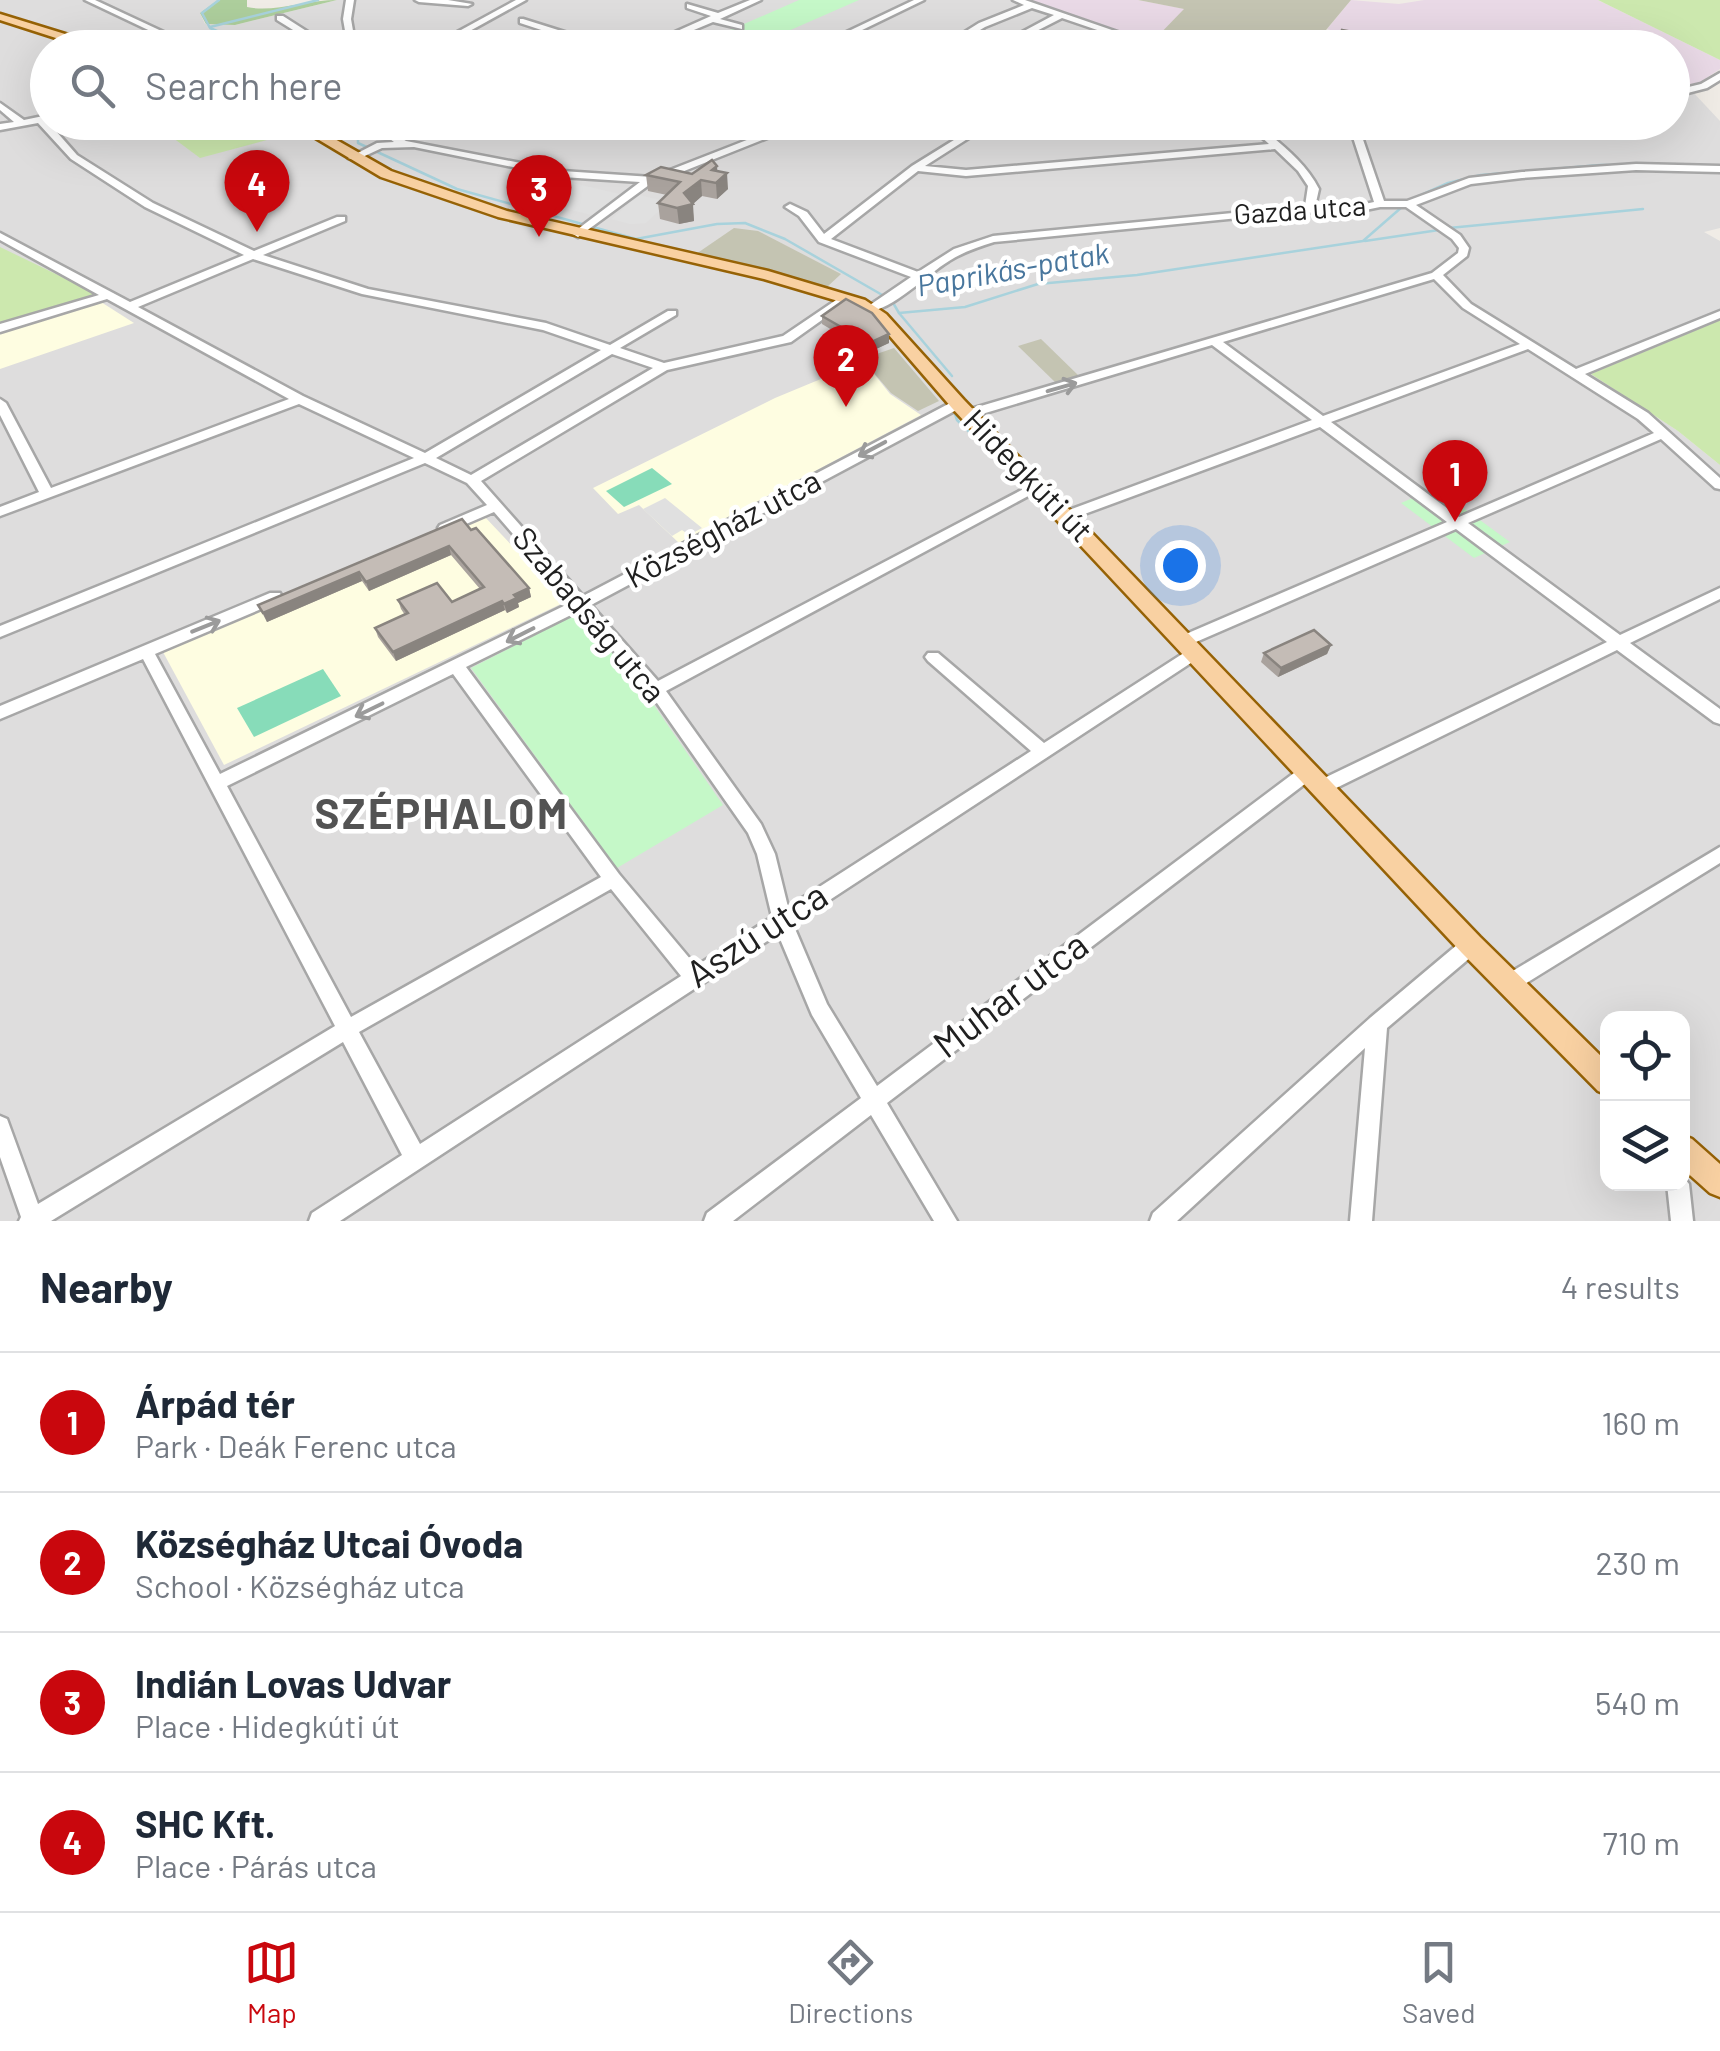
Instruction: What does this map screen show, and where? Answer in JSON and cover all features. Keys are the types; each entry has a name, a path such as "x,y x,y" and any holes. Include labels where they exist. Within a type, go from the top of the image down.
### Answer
{"main road":[{"path":"0,18 40,30"},
{"name":"Hidegkúti út","path":"324,140 353,158 416,186 581,232 768,274 846,298 883,302 963,409 1033,490 1066,516 1465,950 1508,984 1600,1074"},
{"path":"1690,1167 1720,1182"}],"street":[{"path":"89,0 153,30"},
{"path":"349,30 350,0"},
{"path":"418,0 468,4"},
{"path":"466,30 522,0"},
{"path":"687,30 757,0"},
{"path":"856,30 920,0"},
{"path":"1016,0 1106,30"},
{"path":"980,30 1031,5"},
{"path":"690,6 739,27"},
{"path":"1031,30 1061,15"},
{"path":"280,18 300,30"},
{"path":"523,21 551,30"},
{"path":"1690,90 1720,76"},
{"path":"0,106 22,123"},
{"path":"0,127 30,122"},
{"path":"61,140 74,157 150,204 255,256 366,292 546,327 663,367"},
{"path":"374,148 377,140"},
{"path":"399,140 403,144"},
{"path":"581,232 652,180 756,140"},
{"path":"823,240 916,168 961,140"},
{"path":"1271,140 1314,188 1309,209"},
{"path":"1358,140 1380,204"},
{"path":"353,158 374,148 403,144 436,146 562,174 652,180"},
{"path":"916,168 966,173 1278,146"},
{"name":"Gazda utca","path":"883,302 957,248 993,239 1309,209 1346,211 1404,204 1486,178 1603,168 1720,169"},
{"path":"1404,204 1462,243 1463,254 1436,275 1456,299 1577,372 1664,432 1720,485"},
{"path":"790,207 803,214 823,240 918,276"},
{"path":"128,308 342,218"},
{"name":"Szabadság utca","path":"0,236 300,399 472,480 656,689 755,829 770,868 782,920 819,1009 946,1221"},
{"name":"Községház utca","path":"216,784 457,667 963,409 1215,342 1436,275"},
{"path":"0,328 106,296"},
{"path":"472,480 663,367 787,339 846,298"},
{"path":"0,632 426,458 672,313"},
{"path":"1577,372 1720,314"},
{"path":"1215,342 1720,718"},
{"path":"1066,516 1531,344"},
{"path":"0,512 300,399"},
{"path":"0,403 46,494"},
{"name":"Aszú utca","path":"320,1221 1189,652 1457,522 1664,432"},
{"path":"656,689 1033,490"},
{"path":"424,536 496,506"},
{"name":"Muhar utca","path":"715,1221 1308,778 1621,644 1720,593"},
{"path":"0,713 284,594"},
{"path":"146,651 416,1159"},
{"path":"934,657 1043,751"},
{"path":"457,667 613,879 692,976"},
{"path":"1508,984 1720,854"},
{"path":"0,1126 32,1220 347,1030 613,879"},
{"path":"1162,1221 1377,1024 1465,950"},
{"path":"1361,1221 1377,1024"},
{"path":"1682,1221 1684,1191"}],"shaded area":[{"path":"0,0 218,0 200,13 205,24 235,25 337,0 1025,0 1118,30 30,30 30,140 1690,140 1690,89 1720,121 1720,228 1704,232 1720,241 1720,320 1592,374 1678,431 1720,465 1720,1221 0,1221"},
{"path":"1138,0 1185,9 1164,30 1116,30 1031,2"},
{"path":"1138,0 1351,0 1326,30 1164,30 1184,9"},
{"path":"1351,0 1399,4 1424,0 1598,0 1659,30 1330,30 1327,29"},
{"path":"1690,45 1720,60 1720,69 1690,89"},
{"path":"564,181 624,195 596,216 534,201"},
{"path":"639,195 669,202 646,223 611,219"},
{"path":"734,228 758,231 841,274 827,287 696,254"},
{"path":"101,302 134,323 0,369 0,333"},
{"path":"1041,339 1080,377 1057,384 1018,346"},
{"path":"894,348 939,401 918,411 891,393 862,359"},
{"path":"857,364 867,365 890,394 921,415 679,543 639,505 618,514 593,488 775,398"},
{"path":"665,498 702,528 689,535 682,530 672,536 643,509"},
{"path":"484,516 565,602 224,765 163,652"}],"green space":[{"path":"218,0 247,0 247,7 268,8 337,0 235,25 206,24 200,13"},
{"path":"799,0 859,0 791,30 730,30"},
{"path":"1598,0 1720,0 1720,60 1690,45 1690,30 1659,30"},
{"path":"176,140 267,140 200,158"},
{"path":"0,247 91,291 93,295 0,325"},
{"path":"1720,320 1720,465 1678,431 1591,374"},
{"path":"652,468 672,484 624,507 606,491"},
{"path":"1436,488 1510,542 1474,558 1401,503"},
{"path":"580,612 647,695 723,805 617,868 471,668"},
{"path":"323,669 341,696 254,737 237,708"}],"building":[{"path":"712,160 717,166 712,170 727,173 716,183 701,180 684,193 693,204 677,208 658,203 680,182 646,175 661,167 692,174"},
{"path":"846,299 872,313 889,334 848,353 855,335 822,316"},
{"path":"462,519 471,530 476,528 529,588 514,595 517,598 504,604 502,601 393,652 375,628 408,613 398,600 437,583 452,602 484,587 449,546 366,582 359,572 263,613 258,605"},
{"path":"1314,630 1331,645 1281,668 1264,653"}],"waterway":[{"name":"Paprikás-patak","path":"215,30 202,13 219,0"},
{"path":"210,27 318,0"},
{"name":"Paprikás-patak","path":"358,140 457,189 636,239 717,224 745,223 785,239 884,296"},
{"name":"Paprikás-patak","path":"899,313 965,307 1038,284 1137,275 1363,241 1410,200 1448,183 1481,175 1600,165 1720,166"},
{"path":"1449,228 1643,209"},
{"path":"1365,241 1439,230"},
{"name":"Paprikás-patak","path":"892,301 899,313"},
{"path":"899,313 952,376"},
{"path":"954,411 957,420 996,458"},
{"path":"994,456 1025,486"},
{"path":"1489,980 1567,1059"}],"place":[{"name":"SHC Kft.","path":"257,232"},
{"name":"Indián Lovas Udvar","path":"539,237"},
{"name":"Községház Utcai Óvoda","path":"846,407"},
{"name":"Árpád tér","path":"1455,522"}],"district":[{"name":"SZÉPHALOM","path":"442,814"}]}
